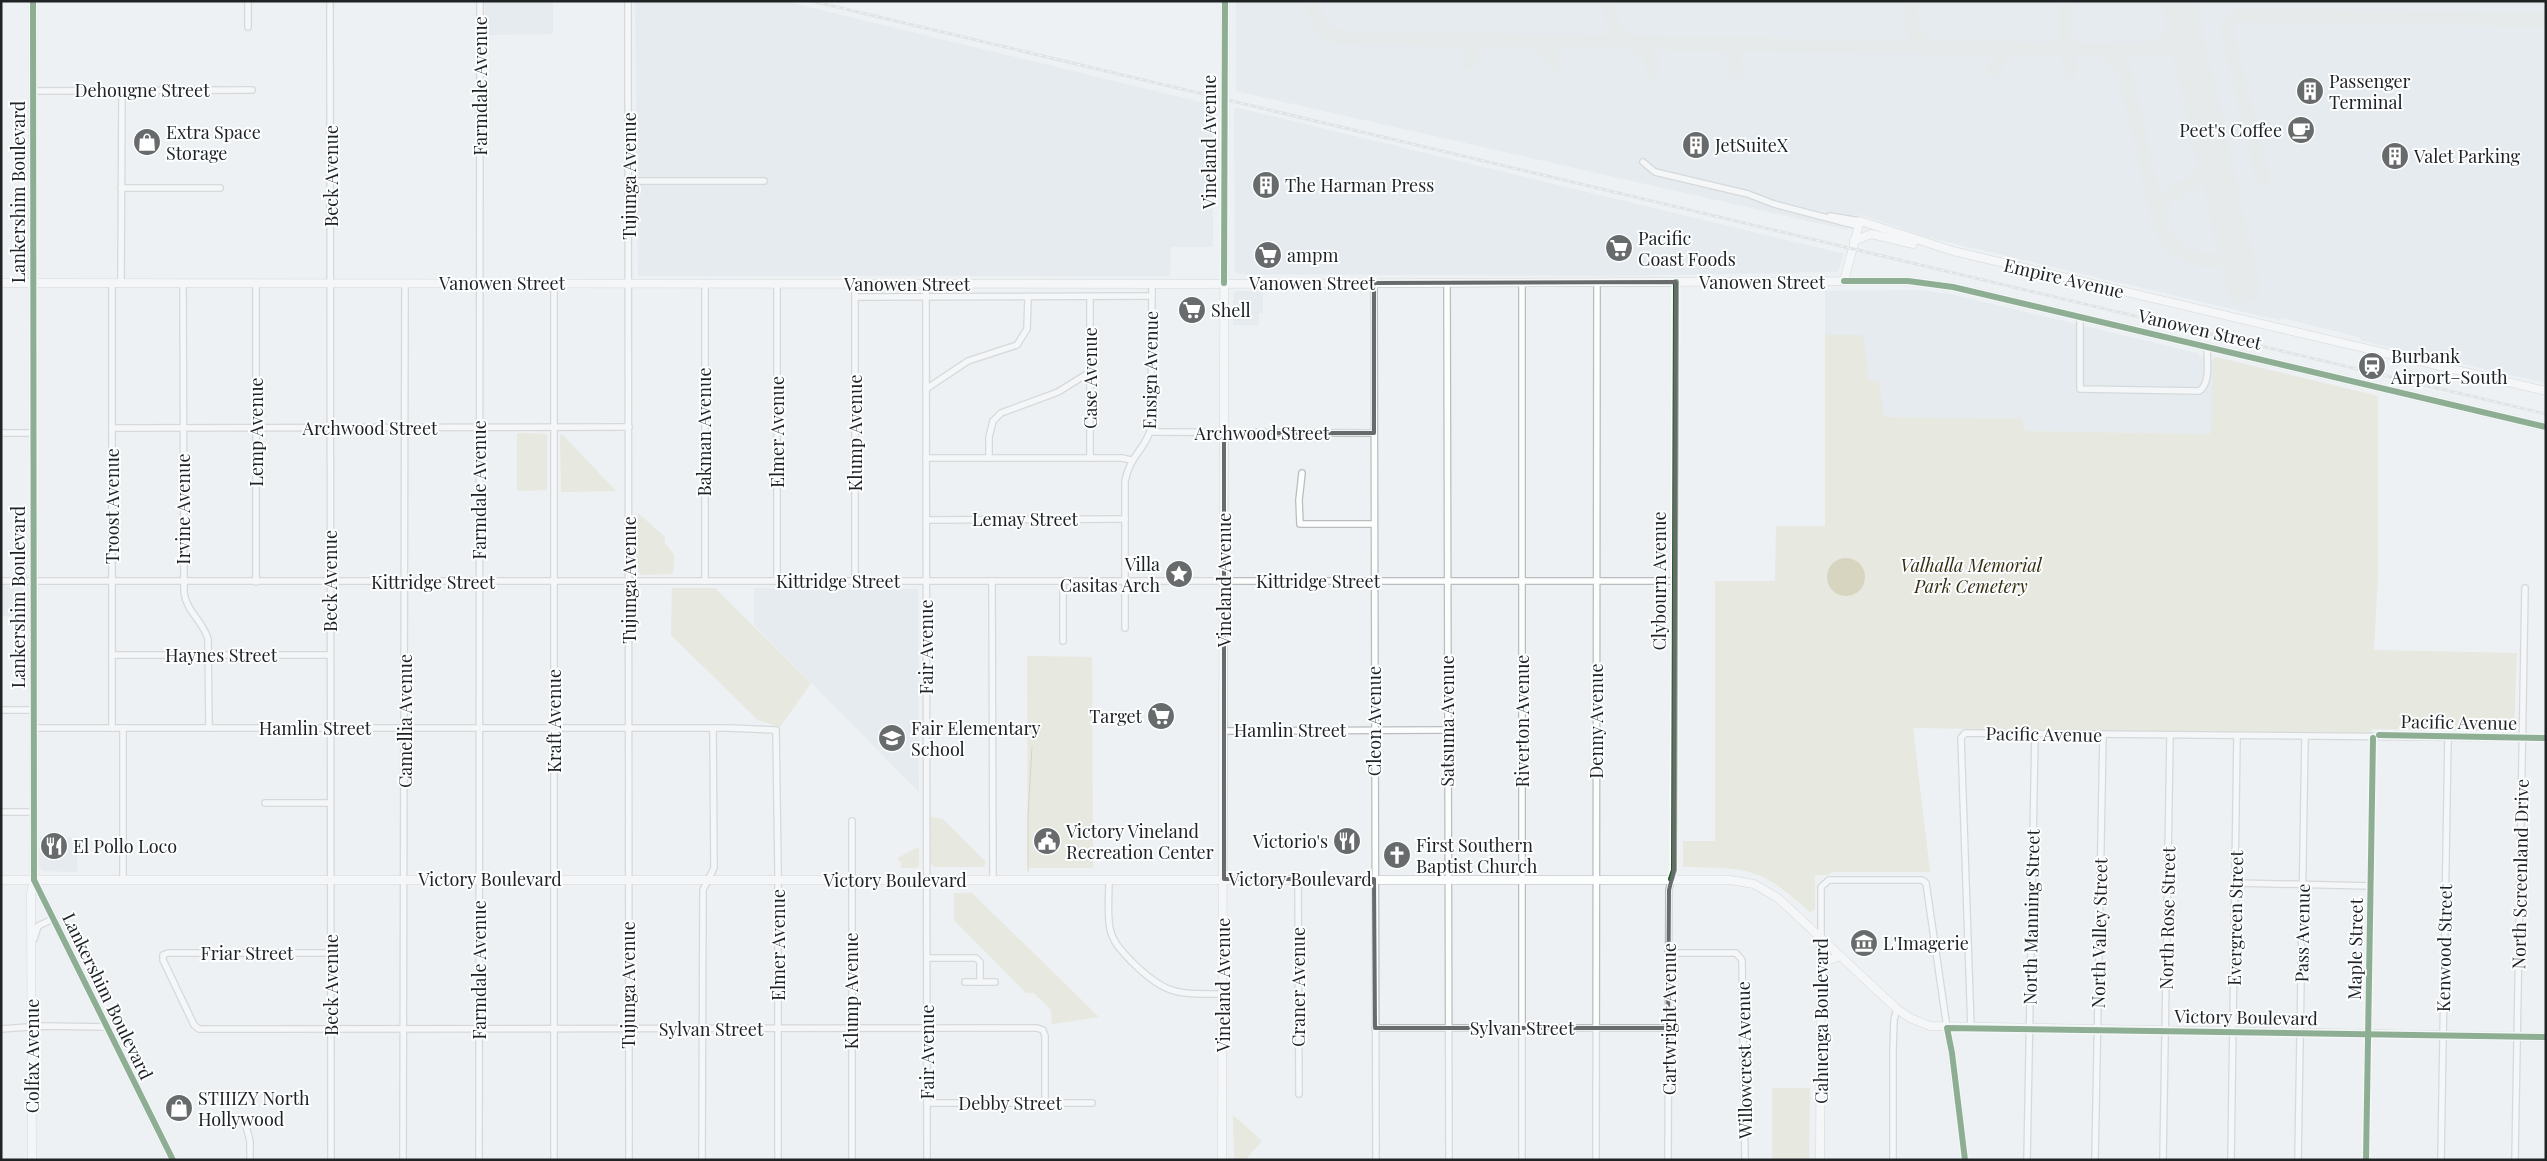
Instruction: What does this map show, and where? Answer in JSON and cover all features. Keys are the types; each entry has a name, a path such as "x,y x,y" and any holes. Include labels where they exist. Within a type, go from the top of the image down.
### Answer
{"main road":[{"name":"Lankershim Boulevard","path":"33,1 34,880 173,1160"},
{"name":"Vineland Avenue","path":"1222,1160 1224,879 1224,1"},
{"path":"1844,281 1859,223"},
{"name":"Empire Avenue","path":"1859,223 1913,244 1927,247 1934,246"},
{"name":"Empire Avenue","path":"1859,223 1934,246 2546,391"},
{"path":"1854,241 1871,234 1913,244"},
{"name":"Vanowen Street","path":"1,283 1152,284 1894,280 1938,284 2546,428"},
{"name":"Victory Boulevard","path":"1,880 1730,880 1754,884 1778,898 1898,1009 1918,1022 1947,1028 2546,1037"},
{"name":"Colfax Avenue","path":"32,1160 31,893 34,880"},
{"name":"Cahuenga Boulevard","path":"1820,1160 1821,938"},
{"path":"1821,962 1840,956"},
{"path":"1947,1028 1951,1046 1965,1160"}],"street":[{"path":"248,1 248,27"},
{"name":"Beck Avenue","path":"330,1 331,1160"},
{"name":"Farmdale Avenue","path":"480,1 480,1160"},
{"name":"Tujunga Avenue","path":"628,1 629,1160"},
{"path":"121,283 122,90"},
{"name":"Dehougne Street","path":"33,91 252,90"},
{"name":"Empire Avenue","path":"1643,162 1655,172 1748,194 1774,204 1859,223"},
{"path":"629,181 764,181"},
{"path":"121,188 220,188"},
{"name":"Riverton Avenue","path":"1522,282 1522,1160"},
{"name":"Clybourn Avenue","path":"1671,879 1674,870 1676,282"},
{"name":"Troost Avenue","path":"112,283 112,728"},
{"name":"Irvine Avenue","path":"183,283 184,599 206,631 209,655 210,728"},
{"name":"Lemp Avenue","path":"256,283 256,582"},
{"name":"Camellia Avenue","path":"403,1160 405,283"},
{"name":"Kraft Avenue","path":"554,283 554,1160"},
{"name":"Bakman Avenue","path":"705,283 705,581"},
{"name":"Cleon Avenue","path":"1374,283 1376,1160"},
{"name":"Satsuma Avenue","path":"1447,283 1449,1160"},
{"name":"Denny Avenue","path":"1596,1160 1597,283"},
{"name":"Elmer Avenue","path":"777,284 777,581"},
{"name":"Klump Avenue","path":"855,284 855,582"},
{"name":"Fair Avenue","path":"926,284 927,1160"},
{"name":"Ensign Avenue","path":"1124,628 1125,481 1131,460 1150,432 1152,284"},
{"name":"Vanowen Street","path":"855,297 1152,296"},
{"path":"926,389 968,361 1017,344 1027,329 1028,297"},
{"name":"Case Avenue","path":"1090,297 1090,458"},
{"path":"2080,317 2080,389 2198,391 2204,388 2206,382 2207,347"},
{"path":"989,458 989,436 993,421 1001,413 1058,392 1090,372"},
{"name":"Archwood Street","path":"112,428 629,427"},
{"name":"Archwood Street","path":"1150,432 1374,433"},
{"path":"1,433 34,433"},
{"path":"926,458 1090,458 1131,460"},
{"path":"1302,473 1299,500 1300,524 1374,524"},
{"name":"Lemay Street","path":"926,520 1125,519"},
{"path":"992,581 993,880"},
{"path":"1062,641 1063,581"},
{"name":"Kittridge Street","path":"1,582 1674,581"},
{"name":"North Screenland Drive","path":"2515,1160 2525,588"},
{"name":"Haynes Street","path":"112,655 330,655"},
{"path":"1,710 33,710"},
{"name":"Hamlin Street","path":"33,728 713,728 776,730"},
{"path":"123,728 123,880"},
{"path":"702,1160 703,890 714,868 713,728"},
{"name":"Elmer Avenue","path":"776,730 778,1160"},
{"name":"Hamlin Street","path":"1224,730 1447,730"},
{"name":"North Manning Street","path":"2027,1160 2035,734"},
{"name":"Pacific Avenue","path":"1971,1028 1962,735 2546,738"},
{"name":"North Valley Street","path":"2095,1160 2103,735"},
{"name":"Evergreen Street","path":"2231,1160 2237,736"},
{"name":"North Rose Street","path":"2162,1160 2166,1031 2170,737"},
{"name":"Pass Avenue","path":"2298,1160 2305,737"},
{"name":"Kenwood Street","path":"2441,1160 2448,737"},
{"name":"Maple Street","path":"2366,1160 2373,738"},
{"path":"265,802 330,802"},
{"path":"1,812 34,812"},
{"name":"Klump Avenue","path":"852,821 852,1160"},
{"name":"Craner Avenue","path":"1298,879 1299,1094"},
{"name":"Cartwright Avenue","path":"1668,1160 1668,953 1669,890 1671,879"},
{"path":"1109,880 1110,931 1120,950 1156,984 1168,990 1180,994 1223,994"},
{"name":"Cahuenga Boulevard","path":"1821,938 1821,887 1824,882 1829,880 1922,880 1926,883 1947,1028"},
{"path":"2236,883 2371,886"},
{"name":"Colfax Avenue","path":"32,951 38,926 53,919"},
{"name":"Willowcrest Avenue","path":"1668,953 1736,952 1742,960 1745,1160"},
{"name":"Friar Street","path":"198,1029 194,1025 163,960 163,955 168,953 331,953"},
{"path":"926,958 976,958 980,962 980,982"},
{"path":"965,982 995,982"},
{"path":"1893,1160 1893,1050 1894,1020 1898,1009"},
{"path":"1,1029 106,1027"},
{"name":"Sylvan Street","path":"198,1029 1037,1028 1043,1030 1045,1036 1045,1103"},
{"name":"Sylvan Street","path":"1375,1028 1668,1028"},
{"name":"Debby Street","path":"927,1103 1092,1103"},
{"path":"245,1122 250,1141 250,1160"}],"highlighted area":[{"path":"1676,282 1674,870 1669,890 1668,1028 1375,1028 1374,879 1224,879 1224,433 1374,433 1374,283"}],"shaded area":[{"path":"485,1 553,1 553,34 485,35"},
{"path":"635,1 784,1 1213,105 1213,247 1171,247 1170,276 638,276"},
{"path":"1236,1 2546,1 2546,383 2362,341 2359,337 2282,318 2279,320 1926,237 1865,216 1853,215 1848,230 1236,91"},
{"path":"1234,107 1844,254 1838,272 1607,276 1238,274 1235,272"},
{"path":"1918,290 1950,294 2197,353 2200,356 2213,359 2211,434 2024,431 2021,419 1884,417 1879,381 1869,382 1863,336 1825,335 1825,291"},
{"path":"1237,291 1263,291 1263,313 1259,313 1259,325 1233,325 1233,294"},
{"path":"1846,558 1859,564 1865,577 1859,590 1846,596 1833,590 1827,577 1833,564"},
{"path":"1,586 24,587 25,616 1,616"},
{"name":"Fair Elementary School","path":"754,588 918,589 919,792 754,625"},
{"path":"40,837 77,838 77,872 43,871 39,867"}],"green space":[{"name":"Valhalla Memorial Park Cemetery","path":"1825,335 1863,335 1869,381 1879,381 1884,417 2022,419 2024,431 2211,434 2213,359 2216,357 2378,396 2378,575 2374,650 2517,653 2514,728 2512,731 2372,729 2371,735 1913,728 1930,872 1832,872 1828,875 1815,875 1815,909 1810,912 1778,886 1752,873 1724,868 1683,867 1683,841 1715,841 1715,581 1775,581 1776,526 1825,526"},
{"path":"517,433 546,434 547,490 517,491"},
{"path":"562,434 616,491 561,492 560,436"},
{"path":"638,513 665,537 665,543 674,555 673,574 641,575 637,570"},
{"path":"672,588 715,588 811,683 780,727 758,720 671,635"},
{"path":"1027,656 1092,657 1093,868 1028,868"},
{"path":"930,817 943,819 986,862 984,867 934,867 930,862"},
{"path":"919,847 919,865 916,868 901,868 901,862 897,858"},
{"path":"954,893 972,893 1099,1017 1052,1024 1051,1010 1034,993 1026,993 954,920"},
{"path":"1772,1088 1810,1088 1809,1160 1772,1160"},
{"path":"1233,1115 1262,1141 1245,1160 1234,1160"}],"waterway":[{"path":"1028,871 1028,815 1032,747"}],"taxiway":[{"path":"1313,1 1318,21 1326,31 1345,38 2100,50 2188,48"},
{"path":"1610,1 1612,19 1616,30 1623,37 1645,51 1650,59 1652,71"},
{"path":"1911,1 1911,22 1914,34 1922,43 1929,47"},
{"path":"2066,1 2066,34 2070,72"},
{"path":"2156,49 2167,41 2174,31 2178,19 2179,5"},
{"path":"2263,179 2227,31 2230,22 2234,18 2243,15 2546,20"},
{"path":"1471,63 1473,48 1482,40"},
{"path":"1535,41 1551,53 1555,64"},
{"path":"1719,44 1732,52 1737,72"},
{"path":"1993,71 2003,54 2014,50"},
{"path":"2101,51 2117,60 2125,72 2160,227 2164,235 2188,255 2208,260 2217,259 2224,254 2232,235"},
{"path":"2160,219 2162,206 2167,197 2202,176 2209,165 2212,150"}],"runway":[{"path":"2178,1 2243,286"}],"railway":[{"path":"812,1 2546,414"}],"cycle path":[{"path":"33,1 34,880 173,1160"},
{"path":"1224,283 1225,1"},
{"path":"1844,281 1908,281 1953,287 2546,427"},
{"path":"1671,879 1674,870 1676,282"},
{"path":"2379,735 2546,738"},
{"path":"2366,1160 2373,738"},
{"path":"1965,1160 1952,1053 1947,1028 2546,1037"}],"place":[{"name":"Passenger Terminal","path":"2310,91"},
{"name":"Peet's Coffee","path":"2301,130"},
{"name":"Extra Space Storage","path":"147,142"},
{"name":"JetSuiteX","path":"1696,145"},
{"name":"Valet Parking","path":"2395,156"},
{"name":"The Harman Press","path":"1266,185"},
{"name":"Pacific Coast Foods","path":"1619,248"},
{"name":"ampm","path":"1268,255"},
{"name":"Shell","path":"1192,310"},
{"name":"Burbank Airport–South","path":"2372,366"},
{"name":"Villa Casitas Arch","path":"1179,574"},
{"name":"Target","path":"1161,716"},
{"name":"Fair Elementary School","path":"892,738"},
{"name":"Victory Vineland Recreation Center","path":"1047,841"},
{"name":"Victorio's","path":"1347,841"},
{"name":"El Pollo Loco","path":"54,846"},
{"name":"First Southern Baptist Church","path":"1397,855"},
{"name":"L'Imagerie","path":"1864,943"},
{"name":"STIIIZY North Hollywood","path":"179,1108"}]}
